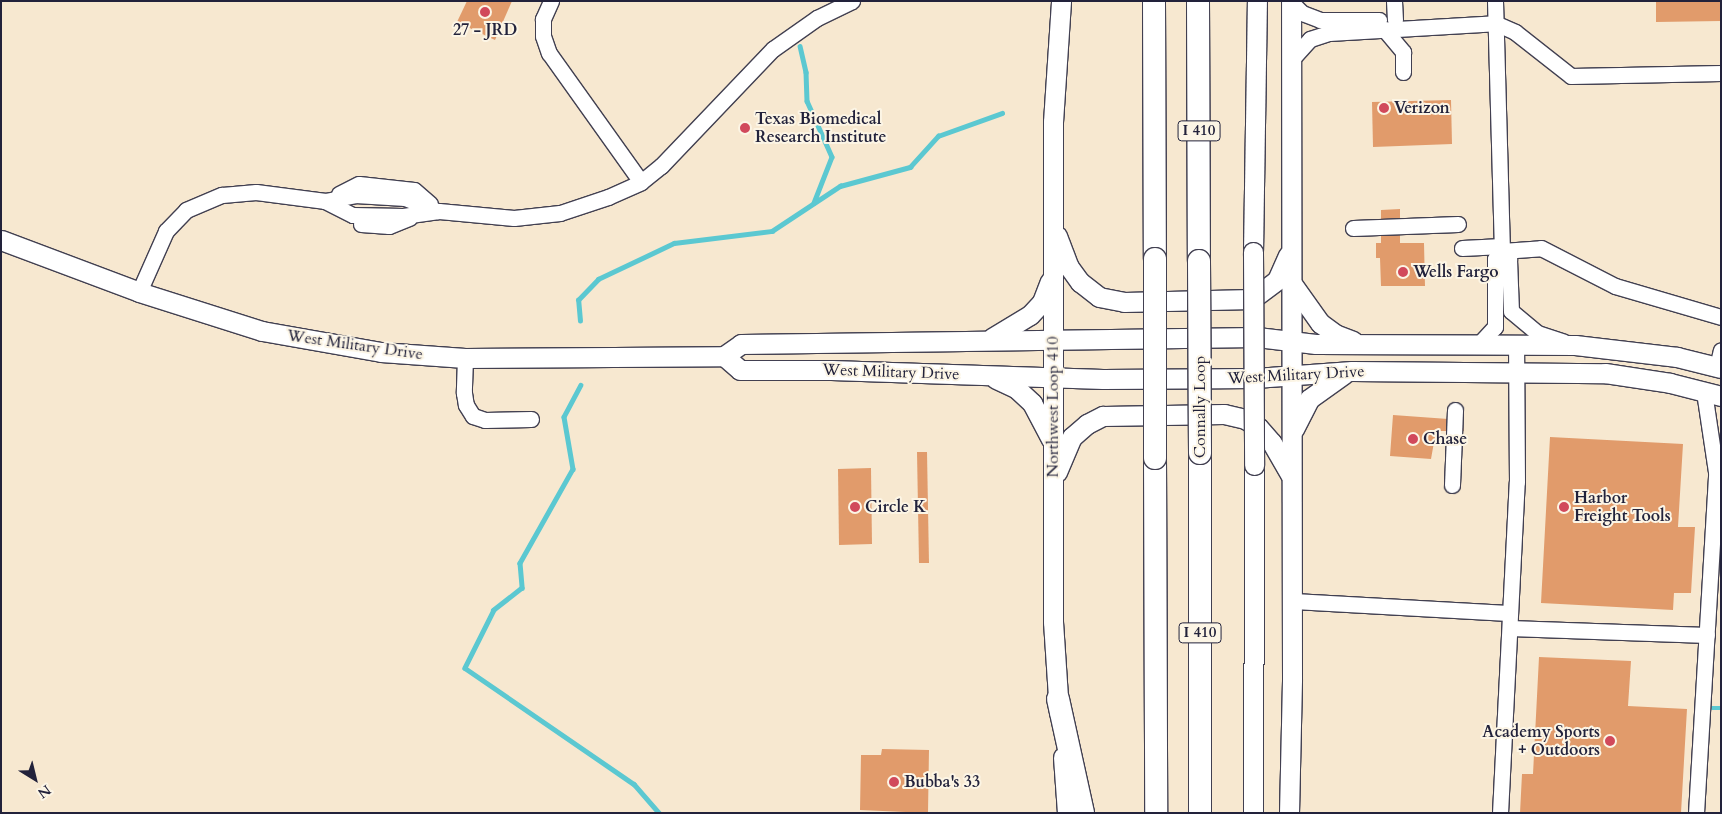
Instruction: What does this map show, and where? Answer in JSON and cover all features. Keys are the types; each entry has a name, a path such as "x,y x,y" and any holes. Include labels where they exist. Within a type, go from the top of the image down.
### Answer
{"highway":[{"name":"I 410","path":"1154,1 1156,813"},
{"name":"Connally Loop","path":"1198,1 1200,813"},
{"path":"1058,699 1083,813"}],"main road":[{"name":"Northwest Loop 410","path":"1061,1 1053,122 1053,622 1067,813"},
{"path":"1253,813 1254,252 1257,1"},
{"path":"1289,813 1292,601 1291,2"},
{"path":"1052,223 1069,267 1080,282 1099,297 1124,302 1252,299 1266,291 1282,274 1292,234"},
{"name":"West Military Drive","path":"1,240 139,292 218,319 308,340 381,352 465,358 724,356 741,344 1257,337 1292,341 1372,344 1575,345 1719,362"},
{"path":"987,340 1007,331 1030,315 1045,296 1053,273"},
{"path":"1292,282 1303,304 1326,328 1343,338 1372,344"},
{"name":"West Military Drive","path":"724,356 740,370 831,370 1054,378 1255,378 1352,371 1516,371 1636,377 1712,394"},
{"path":"1636,377 1686,374 1707,379 1712,376 1719,362"},
{"path":"1292,438 1297,421 1309,399 1336,377 1352,371"},
{"path":"977,375 1002,381 1025,396 1037,411 1053,444"},
{"path":"1053,484 1065,450 1076,433 1094,420 1114,414 1238,416 1265,435 1292,478"}],"lane":[{"path":"551,1 543,19 543,36 549,53 641,182"},
{"path":"325,201 351,222 389,226 416,214 439,211 514,218 560,213 608,198 641,182 690,140 774,49 817,18 852,1"},
{"path":"1394,1 1390,24 1402,52 1403,72"},
{"path":"1495,1 1502,248 1509,259 1511,311 1516,318 1537,333 1575,345"},
{"path":"1291,2 1302,13 1320,20 1390,24 1419,30 1448,24 1495,23 1515,32 1571,76 1721,73"},
{"path":"1292,59 1303,45 1319,36 1390,24 1433,20 1448,24"},
{"path":"1402,52 1419,30"},
{"path":"139,292 166,231 186,210 222,195 256,192 325,201 355,195 405,198 439,211"},
{"path":"1353,228 1458,224"},
{"path":"1462,248 1541,248 1615,286 1721,317"},
{"path":"1478,345 1496,326 1495,260 1502,248"},
{"path":"1500,813 1517,482 1516,345"},
{"path":"465,358 464,392 466,405 473,416 485,420 531,419"},
{"path":"1696,813 1716,472 1712,394"},
{"path":"1452,486 1455,410"},
{"path":"1292,601 1707,635"}],"building":[{"name":"27 - JRD","path":"467,1 512,1 495,40 457,22"},
{"path":"1656,1 1721,1 1721,21 1656,22"},
{"path":"1451,100 1452,144 1373,147 1372,102"},
{"name":"Wells Fargo","path":"1400,209 1400,243 1424,243 1425,286 1381,286 1380,258 1376,258 1376,243 1381,243 1381,210"},
{"name":"Chase","path":"1393,415 1462,420 1464,431 1436,431 1431,459 1390,456"},
{"path":"1550,437 1683,444 1678,527 1695,527 1691,593 1674,593 1673,610 1541,603"},
{"path":"917,452 927,452 929,563 919,563"},
{"name":"Circle K","path":"871,468 872,544 839,545 838,469"},
{"name":"Academy Sports + Outdoors","path":"1539,657 1631,661 1628,706 1687,709 1681,813 1520,813 1522,774 1533,774"},
{"name":"Bubba's 33","path":"882,749 929,750 928,813 860,810 861,755 881,755"}],"waterway":[{"path":"800,46 806,72 807,101 832,157 814,203"},
{"path":"580,321 578,300 598,279 674,243 772,231 840,186 910,167 938,136 1002,113"},
{"path":"581,385 564,417 573,469 520,563 522,588 494,610 465,668 634,784 659,813"},
{"path":"1712,708 1721,708"}],"place":[{"name":"27 - JRD","path":"485,12"},
{"name":"Verizon","path":"1384,108"},
{"name":"Texas Biomedical Research Institute","path":"745,128"},
{"name":"Wells Fargo","path":"1403,272"},
{"name":"Chase","path":"1413,439"},
{"name":"Circle K","path":"855,507"},
{"name":"Harbor Freight Tools","path":"1564,507"},
{"name":"Academy Sports + Outdoors","path":"1610,741"},
{"name":"Bubba's 33","path":"894,782"}]}
